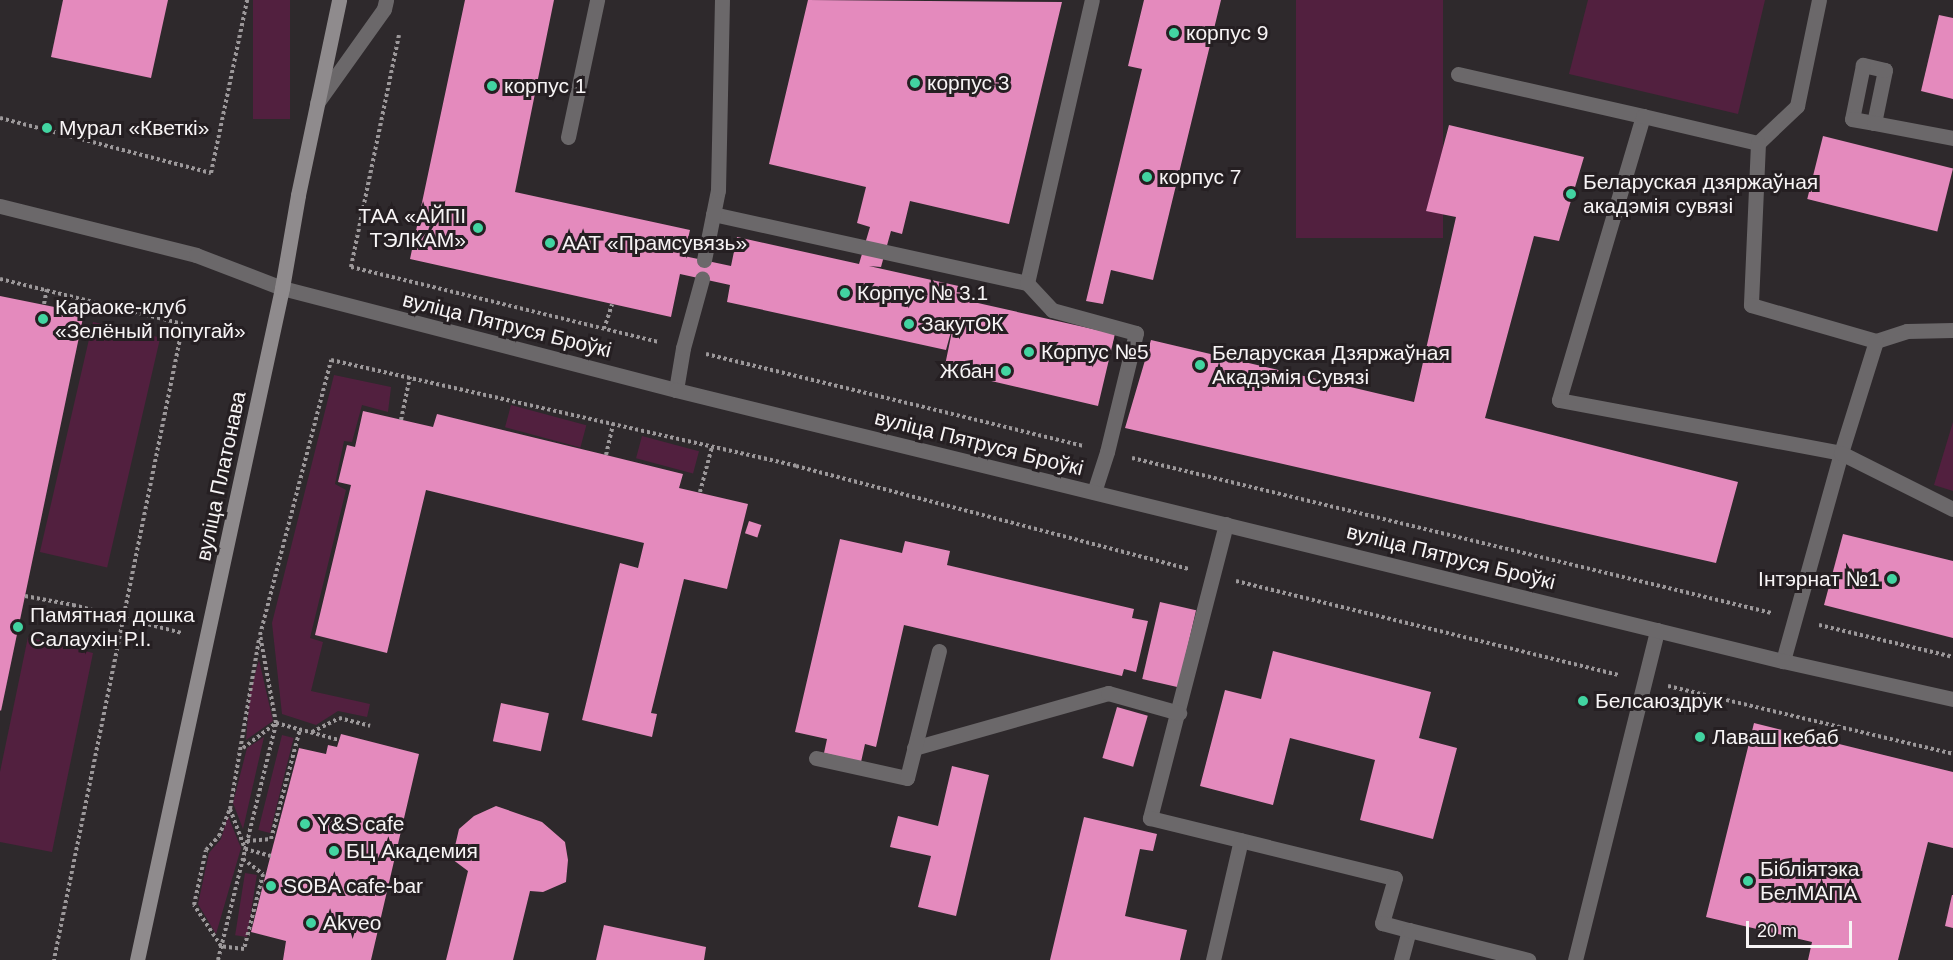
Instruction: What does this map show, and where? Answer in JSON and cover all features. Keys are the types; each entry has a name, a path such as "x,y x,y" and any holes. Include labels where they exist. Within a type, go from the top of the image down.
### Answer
{"main road":[{"name":"вуліца Платонава","path":"136,960 282,288 339,0"}],"street":[{"path":"317,103 384,9 386,0"},
{"path":"568,137 597,0"},
{"path":"704,260 718,190 722,0"},
{"path":"1027,283 1092,0"},
{"path":"1819,0 1797,106 1758,143 1751,305 1876,341 1907,332 1953,330"},
{"path":"1458,74 1758,143"},
{"path":"1643,116 1559,400 1841,453 1953,509"},
{"path":"1874,123 1953,138"},
{"name":"вуліца Пятруся Броўкі","path":"0,206 196,255 282,288 676,390 1783,661 1953,699"},
{"path":"712,214 1027,283 1052,310 1136,333 1107,452 1094,492"},
{"path":"676,390 683,348 702,279"},
{"path":"1783,661 1841,453 1876,341"},
{"path":"1226,524 1150,818 1395,878 1382,923 1528,960"},
{"path":"1575,960 1657,630"},
{"path":"816,758 907,778 939,651"},
{"path":"914,748 1108,693 1179,713"},
{"path":"1213,960 1241,840"},
{"path":"1401,960 1409,930"}],"path":[{"path":"0,118 211,173 247,0"},
{"path":"402,23 351,267 1953,657"},
{"path":"0,279 183,324 54,960"},
{"path":"44,304 48,290"},
{"path":"604,329 612,304"},
{"path":"243,859 263,874 244,949 221,946 194,905 206,850 219,836 230,809 243,748 249,689 260,636 331,360 424,380"},
{"path":"401,420 410,377"},
{"path":"606,455 613,424"},
{"path":"700,492 712,447"},
{"path":"25,596 207,639"},
{"path":"218,960 276,723 260,636"},
{"path":"312,733 339,718 370,726"},
{"path":"276,723 339,740"},
{"path":"243,748 276,723"},
{"path":"247,841 271,839 300,729"},
{"path":"230,809 245,849"},
{"path":"245,849 271,856"}],"shaded area":[{"path":"253,0 290,0 290,119 253,119"},
{"path":"1296,0 1443,0 1443,238 1296,238"},
{"path":"1588,0 1765,0 1738,114 1569,74"},
{"path":"93,322 160,338 107,567 40,552"},
{"path":"334,375 391,387 388,412 362,405 352,442 344,441 335,484 346,490 310,638 323,642 311,691 370,704 367,717 338,711 316,725 282,714 272,623"},
{"path":"511,405 586,425 580,447 505,427"},
{"path":"1953,422 1953,491 1934,485"},
{"path":"642,436 699,451 693,473 636,458"},
{"path":"28,637 93,653 52,852 0,842 0,772"},
{"path":"259,660 273,721 246,740 250,692"},
{"path":"282,735 294,738 270,833 258,830"},
{"path":"264,737 243,829 233,803 247,748"},
{"path":"228,816 241,848 216,934 198,904 209,853 221,839"},
{"path":"245,873 257,875 247,937 235,935"}],"building":[{"path":"63,0 168,0 151,78 51,57"},
{"path":"465,0 554,0 515,192 690,230 684,256 731,266 737,237 859,264 870,227 857,223 866,187 769,164 808,0 1062,2 1009,224 910,201 902,234 891,231 881,267 869,266 963,287 960,299 1115,334 1098,406 944,370 955,317 946,350 727,302 730,285 680,274 671,317 410,259"},
{"name":"корпус 7","path":"1144,0 1221,0 1153,280 1111,270 1103,304 1086,301 1142,69 1128,66"},
{"path":"1939,15 1953,18 1953,99 1921,91"},
{"name":"Беларуская Дзяржаўная Акадэмія Сувязі","path":"1449,125 1584,157 1559,241 1534,236 1485,418 1738,482 1716,563 1125,428 1151,340 1414,402 1456,217 1426,211"},
{"path":"1823,136 1953,168 1937,231 1807,199"},
{"path":"0,296 84,313 1,711 0,710"},
{"path":"363,411 433,427 437,414 683,474 679,488 748,504 727,589 684,579 651,713 657,714 652,737 582,720 620,563 638,568 644,543 426,490 387,653 315,635 351,485 338,482 347,445 355,447"},
{"path":"749,521 761,525 757,537 745,533"},
{"name":"Інтэрнат №1","path":"1843,534 1953,561 1953,638 1824,605"},
{"path":"840,539 902,553 905,541 950,551 947,565 1134,609 1132,618 1148,621 1136,672 1124,669 1122,676 904,625 876,747 865,744 861,762 824,753 827,739 795,732"},
{"path":"1160,602 1196,610 1178,687 1142,679"},
{"path":"1273,651 1431,692 1419,738 1457,748 1433,839 1360,820 1375,760 1290,738 1273,805 1200,786 1225,690 1261,699"},
{"path":"501,703 549,713 541,751 493,741"},
{"path":"1117,707 1148,716 1133,767 1102,758"},
{"path":"1754,723 1953,772 1953,848 1928,842 1898,960 1808,960 1812,942 1706,917"},
{"name":"БЦ Академия","path":"341,734 419,754 371,960 283,960 286,941 251,932 273,846 299,748 326,754 328,745 337,747"},
{"path":"952,766 989,775 956,916 918,907 931,856 890,847 898,816 938,826"},
{"path":"496,806 542,822 565,842 568,860 566,882 543,892 530,891 513,960 446,960 468,871 452,859 459,829 474,816"},
{"path":"1084,817 1157,834 1153,851 1140,849 1125,916 1187,930 1180,960 1050,960"},
{"path":"1953,895 1953,928 1945,926"},
{"path":"604,925 706,947 704,960 596,960"}],"place":[{"name":"корпус 9","path":"1174,33"},
{"name":"корпус 3","path":"915,83"},
{"name":"корпус 1","path":"492,86"},
{"name":"Мурал «Кветкі»","path":"47,128"},
{"name":"корпус 7","path":"1147,177"},
{"name":"Беларуская дзяржаўная акадэмія сувязі","path":"1571,194"},
{"name":"ТАА «АЙПI ТЭЛКАМ»","path":"478,228"},
{"name":"ААТ «Прамсувязь»","path":"550,243"},
{"name":"Корпус № 3.1","path":"845,293"},
{"name":"Караоке-клуб «Зелёный попугай»","path":"43,319"},
{"name":"ЗакутОК","path":"909,324"},
{"name":"Корпус №5","path":"1029,352"},
{"name":"Беларуская Дзяржаўная Акадэмія Сувязі","path":"1200,365"},
{"name":"Жбан","path":"1006,371"},
{"name":"Інтэрнат №1","path":"1892,579"},
{"name":"Памятная дошка Салаухін Р.І.","path":"18,627"},
{"name":"Белсаюздрук","path":"1583,701"},
{"name":"Лаваш кебаб","path":"1700,737"},
{"name":"Y&S cafe","path":"305,824"},
{"name":"БЦ Академия","path":"334,851"},
{"name":"Бібліятэка БелМАПА","path":"1748,881"},
{"name":"SOBA cafe-bar","path":"271,886"},
{"name":"Akveo","path":"311,923"}]}
